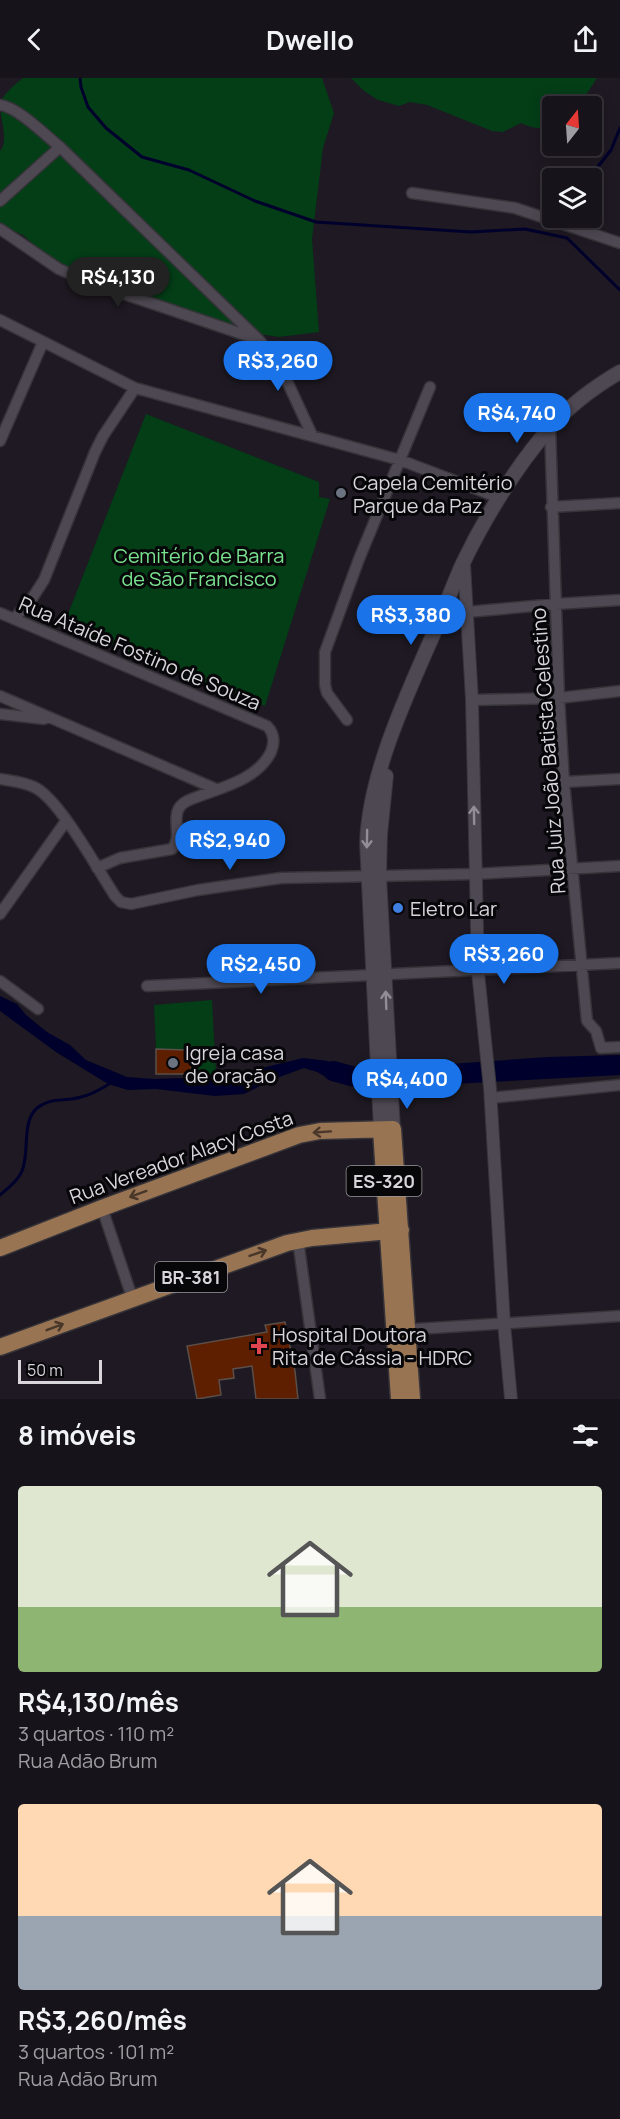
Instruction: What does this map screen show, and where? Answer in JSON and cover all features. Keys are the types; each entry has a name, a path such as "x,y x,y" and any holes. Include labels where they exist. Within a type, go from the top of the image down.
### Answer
{"main road":[{"name":"ES-320","path":"412,1399 401,1330 373,876 390,742 417,670 464,563 500,498 550,428 584,395 620,372"},
{"name":"Rua Vereador Alacy Costa","path":"0,1248 299,1135 320,1131 387,1130"},
{"name":"BR-381","path":"0,1347 298,1240 394,1231"},
{"name":"ES-320","path":"399,1399 401,1330"}],"street":[{"path":"0,105 32,123 60,147 271,352 284,373 312,435"},
{"path":"0,201 60,147"},
{"path":"412,193 515,208 620,243"},
{"path":"0,229 51,264 89,282 259,340"},
{"path":"0,320 135,388 400,460 500,498"},
{"path":"0,441 43,342"},
{"path":"347,720 327,693 325,652 359,559 430,387"},
{"path":"14,619 44,580 95,452 135,388"},
{"name":"Rua Juiz João Batista Celestino","path":"550,428 551,507 564,782 588,1023 596,1031 602,1048 620,1047"},
{"path":"551,507 620,503"},
{"path":"464,563 472,700 477,972 490,1093 511,1399"},
{"path":"467,612 620,600"},
{"name":"Rua Ataíde Fostino de Souza","path":"0,613 267,726 273,735 273,747 260,769 248,777 216,789"},
{"path":"472,700 559,698 620,691"},
{"path":"0,696 216,789"},
{"path":"0,714 55,720"},
{"path":"564,782 620,778"},
{"path":"0,779 25,783 36,788 51,801 118,900 131,904 198,890 281,878 475,874 620,866"},
{"path":"97,868 120,858 171,849 176,844 176,816 180,806 216,789"},
{"path":"0,914 66,821"},
{"path":"147,986 477,972 620,963"},
{"path":"0,981 38,1009"},
{"path":"490,1093 620,1085"},
{"path":"102,1208 132,1298"},
{"path":"298,1240 320,1399"},
{"path":"401,1330 620,1316"}],"green space":[{"path":"23,78 322,78 334,113 323,148 312,239 319,332 279,337 253,333 96,281 47,256 23,235 0,225 0,151 3,147 4,136 0,104 6,93"},
{"path":"351,78 597,78 585,96 542,96 542,127 529,127 521,123 503,132 492,131 427,105 410,102 399,106 378,100 364,91"},
{"name":"Cemitério de Barra de São Francisco","path":"146,414 319,482 319,497 330,499 265,706 63,627"},
{"path":"212,1000 216,1074 192,1074 190,1052 156,1049 154,1005"}],"water":[{"path":"0,996 17,1004 26,1015 47,1032 70,1045 86,1060 127,1077 154,1079 245,1076 262,1068 303,1058 328,1061 339,1070 358,1069 358,1080 333,1081 304,1068 274,1079 244,1094 215,1096 156,1089 128,1090 108,1084 56,1052 0,1011"},
{"path":"620,1055 620,1075 396,1087 395,1068 547,1057"}],"building":[{"name":"Igreja casa de oração","path":"156,1049 190,1052 192,1074 156,1074"},
{"path":"285,1322 298,1399 256,1399 252,1366 233,1369 234,1378 219,1380 221,1395 197,1399 187,1346 267,1332 265,1325"}],"waterway":[{"path":"80,78 88,107 106,128 142,157 189,170 255,201 316,222 471,232 525,229 567,238 620,290"},
{"path":"597,168 611,150 620,128"},
{"path":"333,1071 355,1077 399,1078"},
{"path":"0,1195 22,1171 27,1129 32,1114 37,1108 47,1102 85,1096 111,1083"}],"place":[{"name":"Capela Cemitério Parque da Paz","path":"341,493"},
{"name":"Eletro Lar","path":"398,908"},
{"name":"Igreja casa de oração","path":"173,1063"},
{"name":"Hospital Doutora Rita de Cássia - HDRC","path":"259,1346"}]}
